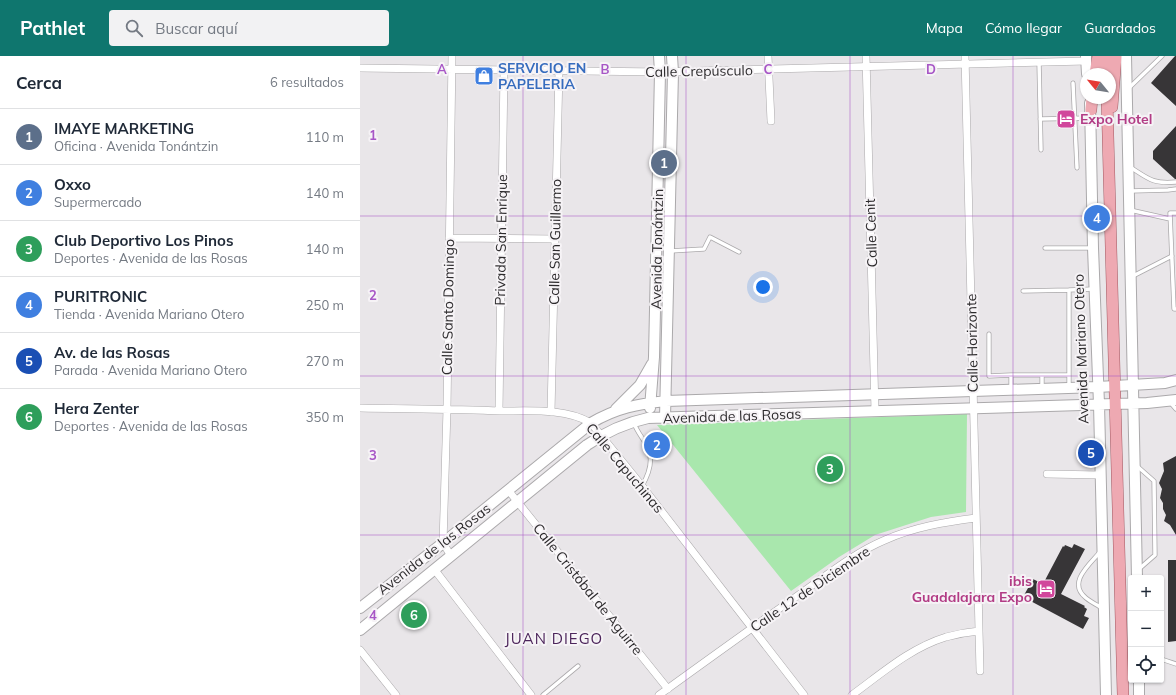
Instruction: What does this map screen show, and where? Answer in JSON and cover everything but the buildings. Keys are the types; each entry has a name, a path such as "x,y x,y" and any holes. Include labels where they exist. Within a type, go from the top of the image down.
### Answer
{"main road":[{"path":"1096,68 1098,56"},
{"path":"1106,56 1107,68"},
{"path":"1109,142 1124,56"},
{"path":"1091,104 1091,114"},
{"path":"1108,104 1123,695"}],"street":[{"name":"Calle Santo Domingo","path":"443,543 447,409 452,56"},
{"name":"Avenida Tonántzin","path":"648,418 654,357 660,72 659,56"},
{"name":"Avenida Tonántzin","path":"665,418 673,72 672,56"},
{"path":"768,56 771,121"},
{"name":"Calle Cenit","path":"866,56 876,394 875,411"},
{"name":"Calle Horizonte","path":"965,56 980,671"},
{"path":"1124,56 1128,165 1137,575"},
{"name":"Calle Crepúsculo","path":"360,68 673,72 1039,62 1086,58"},
{"path":"1086,58 1087,68"},
{"name":"Privada San Enrique","path":"499,410 504,70"},
{"name":"Calle San Guillermo","path":"551,412 559,71"},
{"name":"Avenida Mariano Otero","path":"1091,114 1094,289 1099,404 1106,695"},
{"path":"449,238 556,238"},
{"path":"613,411 640,385 650,368 654,357"},
{"name":"Avenida de las Rosas","path":"360,608 591,423 613,411 666,401 1132,386 1165,383 1176,380"},
{"name":"Avenida de las Rosas","path":"360,630 587,445 601,435 623,424 633,421 648,418 1173,401"},
{"name":"Calle Capuchinas","path":"360,408 551,412 585,419 591,423 642,486 804,695"},
{"path":"1047,474 1100,475"},
{"name":"Calle Cristóbal de Aguirre","path":"508,490 668,689"},
{"name":"Calle 12 de Diciembre","path":"659,695 752,628 873,545 899,534 926,526 976,518"},
{"path":"443,543 451,556"},
{"path":"434,569 531,695"},
{"path":"852,695 910,653 946,637 979,631"},
{"path":"360,650 396,695"},
{"path":"1139,683 1139,695"}],"lane":[{"path":"1126,90 1162,56"},
{"path":"1039,62 1041,150"},
{"path":"1073,83 1076,118 1077,168"},
{"path":"1040,119 1076,118 1091,114"},
{"path":"1128,165 1151,181 1162,184 1176,182"},
{"path":"1128,191 1168,190 1176,188"},
{"path":"1129,209 1170,219"},
{"path":"1176,213 1170,213 1174,274 1174,309 1176,309"},
{"path":"669,251 704,249 710,238 739,252"},
{"path":"1045,248 1093,248"},
{"path":"1130,277 1172,256"},
{"path":"1023,291 1094,289"},
{"path":"1068,290 1069,388"},
{"path":"989,334 989,376 1069,375"},
{"path":"1011,375 1011,390"},
{"path":"1042,375 1042,389"},
{"path":"1173,401 1176,410"},
{"path":"633,421 639,435 648,446 650,457 650,467 642,486"},
{"path":"1134,464 1154,481 1156,554 1137,575"},
{"path":"1102,550 1081,574 1078,584 1080,592 1086,598 1104,609"},
{"path":"1164,660 1176,664"},
{"path":"543,695 578,666"}],"green space":[{"path":"967,414 966,512 931,517 875,535 839,557 791,591 657,425"}],"place":[{"name":"SERVICIO EN PAPELERIA","path":"484,76"},
{"name":"Expo Hotel","path":"1066,119"},
{"name":"IMAYE MARKETING","path":"664,163"},
{"name":"PURITRONIC","path":"1097,218"},
{"name":"Oxxo","path":"657,445"},
{"name":"Av. de las Rosas","path":"1091,453"},
{"name":"Club Deportivo Los Pinos","path":"830,469"},
{"name":"ibis Guadalajara Expo","path":"1046,589"},
{"name":"Hera Zenter","path":"414,615"}],"district":[{"name":"JUAN DIEGO","path":"554,639"}]}
